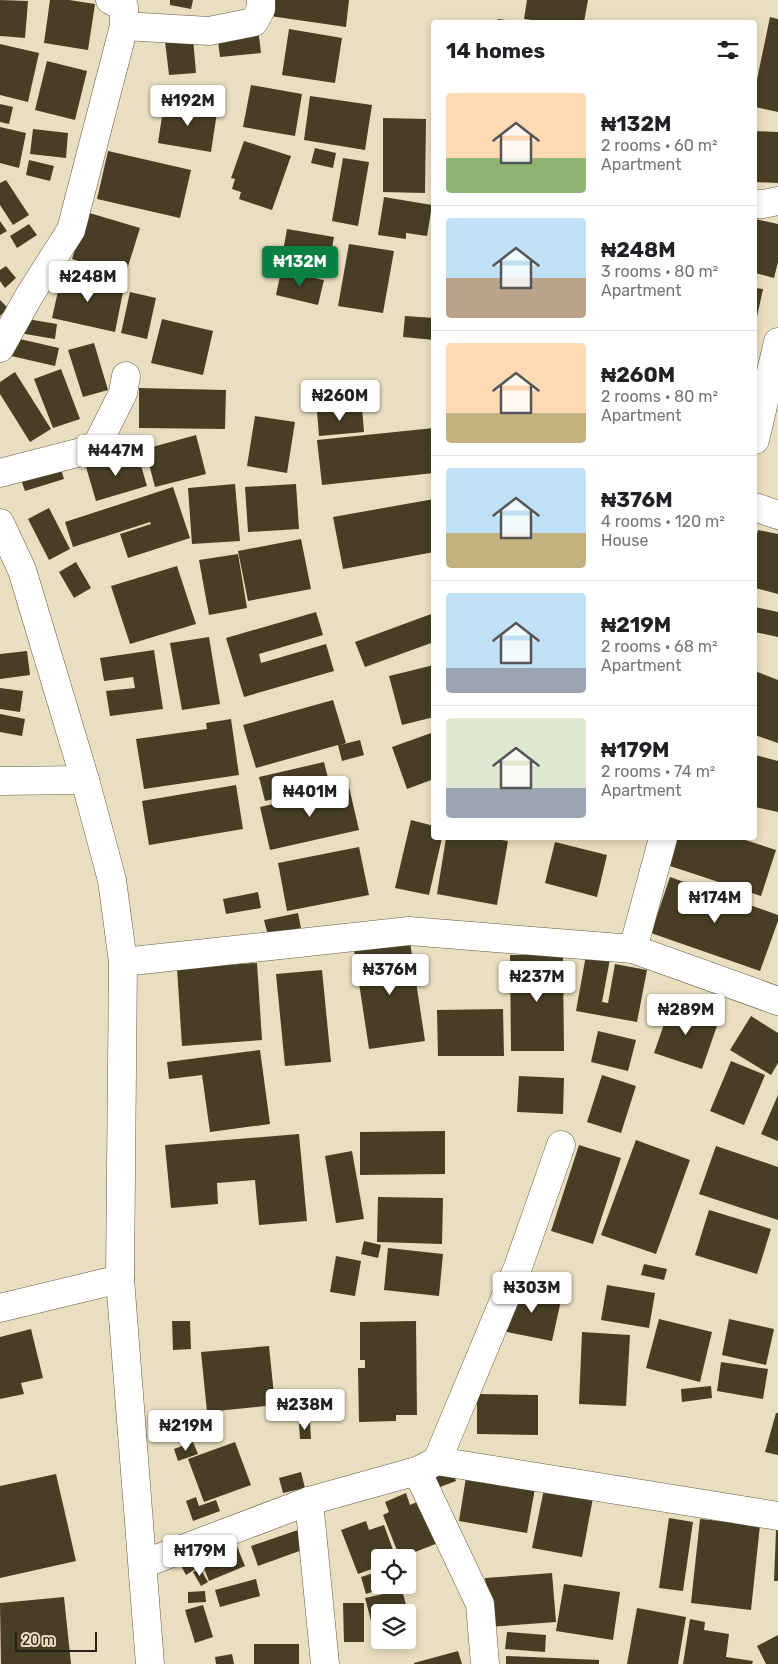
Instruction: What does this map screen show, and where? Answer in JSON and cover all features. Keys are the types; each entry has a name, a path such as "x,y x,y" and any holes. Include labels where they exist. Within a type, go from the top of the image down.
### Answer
{"street":[{"path":"0,348 29,296 71,230 124,26 124,7 110,0"},
{"path":"124,26 209,31 254,22 261,9 261,0"},
{"path":"757,204 778,201"},
{"path":"757,431 778,342"},
{"path":"0,473 85,451 98,443 123,393 126,376"},
{"path":"757,508 778,515"},
{"path":"0,523 24,577 85,780 112,880 123,962 120,1279 150,1664"},
{"path":"0,781 85,780"},
{"path":"633,949 661,840"},
{"path":"123,962 408,931 633,949 778,1001"},
{"path":"484,1664 480,1604 427,1466 518,1267 561,1145"},
{"path":"0,1308 120,1279"},
{"path":"143,1564 308,1501 427,1466 778,1516"},
{"path":"308,1501 325,1664"}],"building":[{"path":"0,0 28,1 25,38 0,36"},
{"path":"50,0 69,0 95,4 88,50 44,43"},
{"path":"170,0 193,0 191,9 170,5"},
{"path":"265,0 349,0 346,27 263,15"},
{"path":"527,0 588,0 584,20 524,19"},
{"path":"770,17 778,19 778,112 757,107 757,79"},
{"path":"258,28 261,53 220,57 217,33"},
{"path":"289,29 342,38 335,83 282,75"},
{"path":"193,38 196,73 169,75 165,41"},
{"path":"0,44 39,53 28,102 0,95"},
{"path":"47,61 87,71 75,120 35,110"},
{"path":"251,85 302,94 295,136 243,127"},
{"path":"310,96 372,105 365,150 304,140"},
{"path":"164,103 217,112 211,152 158,143"},
{"path":"0,104 13,107 9,124 0,122"},
{"path":"383,118 426,119 425,193 383,192"},
{"path":"0,127 26,133 19,168 0,163"},
{"path":"33,129 68,133 66,158 30,154"},
{"path":"757,131 778,132 778,183 757,182"},
{"path":"244,141 291,156 272,210 239,199 241,192 232,189 235,179 231,178"},
{"path":"315,148 336,153 333,168 311,163"},
{"path":"108,151 191,170 180,218 97,199"},
{"path":"343,158 369,162 358,226 332,221"},
{"path":"29,160 54,166 50,181 26,175"},
{"path":"6,180 29,215 13,225 0,205 0,183"},
{"path":"384,197 431,205 427,236 406,233 406,239 378,235"},
{"path":"86,212 140,228 125,276 72,259"},
{"path":"757,219 778,224 778,262 774,278 757,274"},
{"path":"0,221 7,231 0,235"},
{"path":"29,224 37,235 17,248 10,236"},
{"path":"287,229 334,237 327,276 280,268"},
{"path":"349,244 394,251 383,313 338,306"},
{"path":"6,266 16,278 5,288 0,281 0,270"},
{"path":"281,271 324,280 318,305 276,295"},
{"path":"62,273 124,287 115,332 52,318"},
{"path":"757,288 763,289 757,316"},
{"path":"130,292 156,298 147,339 121,333"},
{"path":"0,300 8,308 0,316"},
{"path":"405,316 431,318 431,340 403,337"},
{"path":"21,318 57,324 55,339 19,333"},
{"path":"162,319 213,331 203,375 151,363"},
{"path":"11,337 59,348 55,366 7,355"},
{"path":"94,343 108,390 83,397 68,350"},
{"path":"61,369 80,419 53,428 34,379"},
{"path":"15,372 51,429 30,442 0,394 0,382"},
{"path":"139,388 226,390 225,429 139,428"},
{"path":"362,408 364,432 319,436 317,412"},
{"path":"255,416 295,422 287,473 247,466"},
{"path":"431,428 431,473 322,485 317,440"},
{"path":"196,435 206,474 155,487 145,449"},
{"path":"137,452 147,486 96,501 86,467"},
{"path":"59,462 64,479 25,491 19,474"},
{"path":"235,484 240,541 192,544 188,488"},
{"path":"296,484 299,529 248,532 245,487"},
{"path":"173,487 190,538 128,558 120,534 151,524 150,522 73,547 65,522"},
{"path":"431,500 431,553 343,569 333,517"},
{"path":"49,508 70,549 49,560 28,519"},
{"path":"758,530 778,534 778,594 757,589"},
{"path":"301,539 311,589 248,601 238,551"},
{"path":"238,554 247,608 209,615 199,560"},
{"path":"76,562 91,588 74,598 59,572"},
{"path":"177,566 196,624 130,644 111,586"},
{"path":"757,607 778,612 778,637 757,632"},
{"path":"316,612 323,635 259,654 261,663 326,644 334,671 244,697 226,638"},
{"path":"431,614 431,643 365,667 355,642"},
{"path":"209,637 220,704 182,710 170,643"},
{"path":"154,650 163,709 110,716 106,691 135,688 133,677 104,681 100,658"},
{"path":"27,651 30,675 0,679 0,654"},
{"path":"431,666 431,718 402,725 389,676"},
{"path":"757,672 778,680 778,743 757,736"},
{"path":"0,688 23,691 20,712 0,709"},
{"path":"333,700 346,743 340,745 360,740 364,755 342,761 338,745 256,768 243,725"},
{"path":"0,714 25,719 22,736 0,732"},
{"path":"231,719 239,775 144,789 136,739 207,729 206,723"},
{"path":"431,733 431,780 407,789 392,747"},
{"path":"757,756 778,761 778,812 757,807"},
{"path":"324,762 330,786 265,801 259,777"},
{"path":"236,785 243,829 149,845 142,801"},
{"path":"349,787 359,830 270,850 260,807"},
{"path":"411,820 431,825 431,840 442,840 429,895 395,888"},
{"path":"446,840 508,841 497,905 437,894"},
{"path":"672,840 745,840 776,850 761,896 664,864"},
{"path":"555,842 607,855 597,897 545,883"},
{"path":"359,847 369,895 287,911 278,863"},
{"path":"670,877 778,915 778,921 760,971 651,933"},
{"path":"258,892 261,908 226,914 223,899"},
{"path":"298,913 301,928 268,935 264,920"},
{"path":"410,942 425,1041 369,1049 354,950"},
{"path":"510,955 563,955 564,1051 511,1051"},
{"path":"586,955 610,959 602,1002 608,1003 615,964 647,970 637,1022 576,1011"},
{"path":"257,963 262,1040 182,1046 177,968"},
{"path":"322,970 331,1062 285,1066 276,974"},
{"path":"671,1004 719,1020 702,1069 654,1053"},
{"path":"503,1009 504,1056 438,1056 437,1010"},
{"path":"751,1016 778,1033 778,1063 771,1075 730,1050"},
{"path":"598,1031 636,1040 628,1071 591,1062"},
{"path":"260,1050 270,1124 210,1132 202,1075 169,1079 167,1062"},
{"path":"731,1061 765,1075 744,1125 710,1111"},
{"path":"602,1075 636,1086 621,1133 587,1122"},
{"path":"519,1076 564,1078 563,1114 517,1112"},
{"path":"778,1095 778,1141 761,1134"},
{"path":"445,1131 445,1174 360,1175 360,1132"},
{"path":"299,1134 307,1221 259,1225 255,1180 217,1183 218,1204 171,1208 165,1145"},
{"path":"636,1140 690,1160 656,1254 601,1235"},
{"path":"579,1145 621,1158 593,1244 551,1231"},
{"path":"716,1146 778,1167 778,1220 699,1194"},
{"path":"352,1151 364,1219 336,1223 325,1156"},
{"path":"378,1197 443,1198 442,1244 377,1242"},
{"path":"709,1210 771,1229 757,1274 695,1255"},
{"path":"364,1241 381,1245 378,1258 361,1254"},
{"path":"388,1248 443,1254 439,1296 384,1290"},
{"path":"336,1256 361,1261 355,1296 330,1292"},
{"path":"644,1264 667,1269 664,1280 641,1275"},
{"path":"607,1285 655,1293 649,1328 601,1320"},
{"path":"512,1286 562,1296 552,1341 502,1331"},
{"path":"659,1319 712,1332 700,1382 646,1368"},
{"path":"729,1319 774,1329 766,1365 722,1355"},
{"path":"172,1321 190,1321 191,1349 173,1350"},
{"path":"416,1321 417,1415 396,1415 396,1421 359,1422 358,1368 365,1368 365,1360 360,1360 360,1322"},
{"path":"31,1329 43,1378 21,1383 24,1394 0,1399 0,1337"},
{"path":"582,1332 630,1335 626,1406 579,1404"},
{"path":"269,1346 275,1405 207,1412 201,1352"},
{"path":"721,1362 768,1369 763,1399 717,1391"},
{"path":"711,1386 712,1398 682,1402 681,1389"},
{"path":"477,1394 538,1395 538,1435 477,1434"},
{"path":"776,1413 778,1413 778,1455 765,1452"},
{"path":"310,1423 311,1439 300,1439 299,1424"},
{"path":"201,1424 206,1435 184,1443 180,1432"},
{"path":"193,1442 198,1454 178,1461 174,1449"},
{"path":"235,1442 251,1485 204,1502 188,1459"},
{"path":"450,1465 456,1481 432,1490 427,1473"},
{"path":"467,1471 536,1483 527,1533 459,1521"},
{"path":"301,1472 305,1488 283,1493 279,1478"},
{"path":"56,1474 76,1561 0,1578 0,1486"},
{"path":"544,1489 593,1498 582,1557 532,1548"},
{"path":"406,1493 410,1505 426,1498 443,1541 416,1552 416,1549 396,1549 383,1515 389,1512 385,1502"},
{"path":"196,1497 199,1506 216,1500 220,1511 193,1521 186,1501"},
{"path":"669,1518 693,1522 683,1591 659,1588"},
{"path":"700,1519 760,1525 751,1610 691,1603"},
{"path":"366,1521 369,1530 384,1525 393,1549 371,1549 371,1569 358,1574 341,1530"},
{"path":"298,1530 305,1549 258,1566 251,1546"},
{"path":"776,1530 778,1530 778,1581 774,1581"},
{"path":"236,1544 245,1566 209,1581 200,1558"},
{"path":"193,1554 200,1566 186,1575 179,1562"},
{"path":"200,1568 208,1582 201,1586 193,1572"},
{"path":"552,1573 556,1622 488,1627 485,1578"},
{"path":"371,1574 371,1592 366,1594 361,1577"},
{"path":"256,1579 260,1596 220,1607 215,1590"},
{"path":"564,1584 620,1592 613,1640 556,1631"},
{"path":"205,1591 206,1602 188,1603 188,1592"},
{"path":"384,1594 403,1594 406,1604 371,1604 371,1621 365,1598"},
{"path":"64,1597 71,1664 1,1664 0,1603"},
{"path":"343,1603 364,1603 364,1642 344,1642"},
{"path":"203,1605 213,1637 195,1643 185,1610"},
{"path":"637,1608 686,1617 678,1664 627,1664"},
{"path":"690,1619 705,1622 704,1630 729,1634 726,1657 753,1661 752,1664 683,1664"},
{"path":"507,1632 546,1635 545,1652 505,1649"},
{"path":"778,1635 778,1664 766,1664 757,1646"},
{"path":"254,1644 299,1644 299,1664 254,1664"},
{"path":"458,1651 462,1664 414,1664 414,1663"},
{"path":"232,1654 234,1664 216,1664 215,1657"},
{"path":"506,1656 599,1660 599,1664 506,1664"}]}
